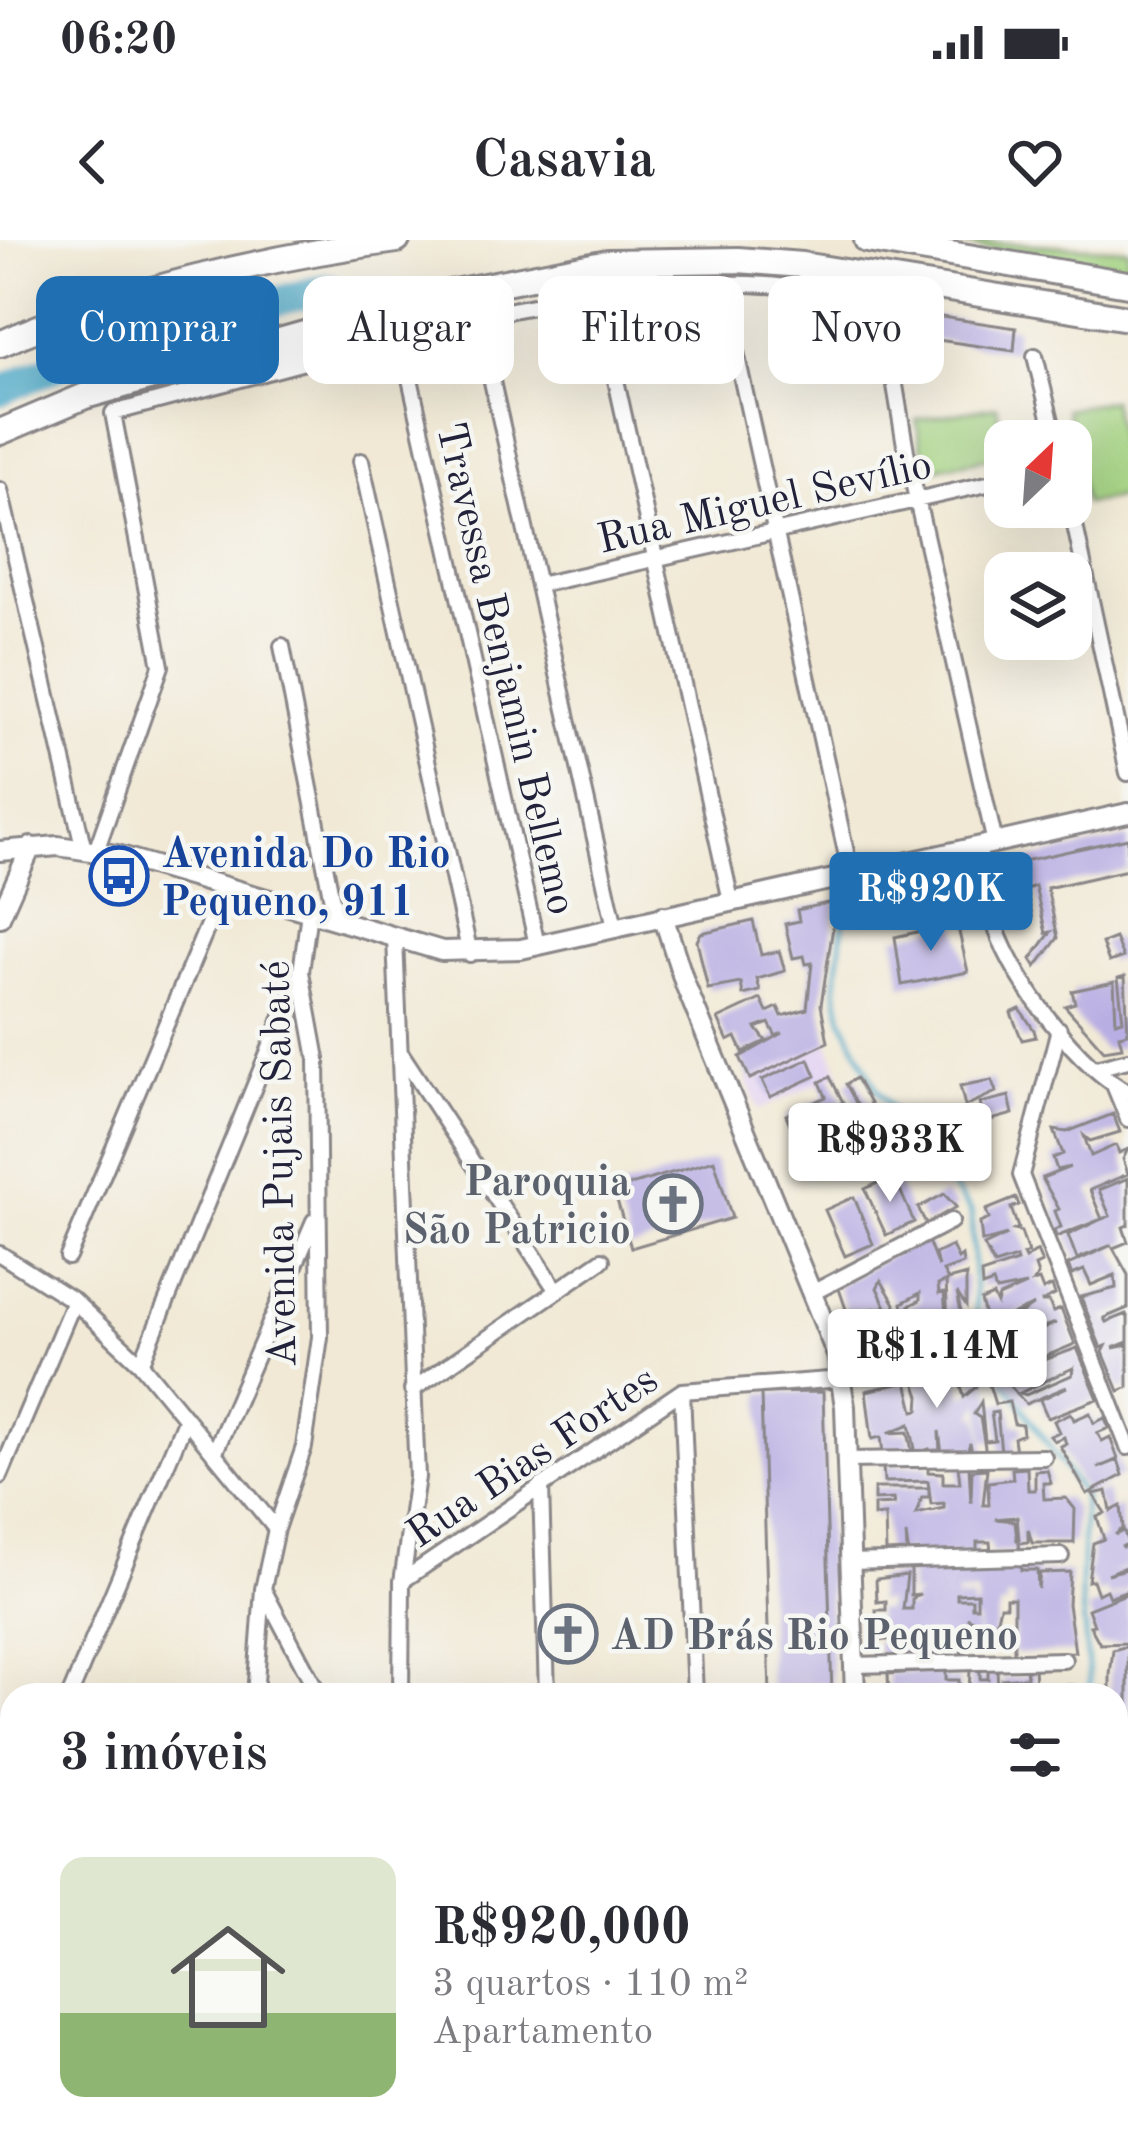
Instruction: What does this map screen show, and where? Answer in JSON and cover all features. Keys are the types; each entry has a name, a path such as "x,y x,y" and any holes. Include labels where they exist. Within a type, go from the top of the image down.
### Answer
{"highway":[{"path":"0,344 80,314 228,273 397,240"},
{"path":"867,240 1128,284"},
{"path":"279,342 449,293 608,262 738,260 852,276"},
{"path":"944,289 1128,318"},
{"path":"1084,310 1110,308 1128,297"},
{"path":"0,432 85,396 129,384"}],"main road":[{"path":"0,851 90,851 395,938 470,954 537,945 1128,813"},
{"path":"0,917 31,848"},
{"path":"663,916 685,984 837,1355 847,1460 855,1683"}],"street":[{"path":"1035,356 1051,420"},
{"path":"90,851 161,666 113,412 303,362"},
{"name":"Travessa Benjamin Bellemo","path":"411,384 537,945"},
{"path":"493,384 615,927"},
{"path":"617,384 731,901"},
{"path":"742,384 851,875"},
{"path":"896,384 987,844 996,929 1025,984 1059,1029 1121,1088 1128,1119"},
{"path":"361,461 470,954"},
{"name":"Rua Miguel Sevílio","path":"538,585 984,485"},
{"path":"0,490 90,851"},
{"path":"1076,528 1128,773"},
{"path":"282,646 336,921"},
{"path":"68,1257 224,886"},
{"name":"Avenida Pujais Sabaté","path":"255,1683 263,1589 276,1529 304,1447 316,1382 317,1059 301,972 309,912"},
{"path":"395,938 417,1477 402,1582 400,1683"},
{"path":"141,1364 301,972"},
{"path":"1059,1029 1021,1174 1128,1447"},
{"path":"400,1051 557,1291"},
{"path":"1096,1068 1128,1060"},
{"path":"214,1454 317,1216"},
{"path":"814,1292 951,1221"},
{"path":"0,1254 74,1301 141,1364 276,1529"},
{"path":"412,1390 602,1260"},
{"path":"0,1476 74,1301"},
{"path":"837,1355 973,1350"},
{"name":"Rua Bias Fortes","path":"402,1582 682,1391 842,1379"},
{"path":"682,1391 694,1683"},
{"path":"75,1683 186,1418"},
{"path":"847,1460 1044,1457"},
{"path":"541,1486 548,1683"},
{"path":"850,1562 1061,1556"},
{"path":"263,1589 313,1683"},
{"path":"854,1665 1064,1660"}],"shaded area":[{"path":"828,1042 840,1073 759,1110 747,1081"}],"green space":[{"path":"933,240 1128,249 1128,274"},
{"path":"1112,400 1128,496 1092,503 1092,420 1068,420 1066,409"},
{"path":"997,406 999,420 984,420 984,459 926,470 916,420"}],"building":[{"path":"944,317 1016,328 1014,351 944,341"},
{"path":"1128,838 1127,870 1047,888 1058,938 1036,967 1031,959 1051,932 1046,933 1035,886 1026,889 1032,916 1015,920 1003,874 1010,864"},
{"path":"955,875 960,902 884,915 879,889"},
{"path":"837,901 821,1005 828,1042 750,1079 740,1057 783,1033 776,1036 769,1023 756,1028 766,1041 743,1052 736,1037 728,1041 718,1019 761,999 767,1012 778,1007 782,1016 807,1009 812,963 806,964 804,956 793,958 785,924 799,921 797,910"},
{"path":"753,921 761,955 779,951 785,971 757,979 760,991 743,995 741,983 708,989 697,941 701,933"},
{"path":"957,923 968,972 902,985 895,937"},
{"path":"1115,938 1123,957 1109,962 1102,943"},
{"path":"1125,976 1128,1033 1119,1035 1122,1047 1104,1050 1065,1006 1075,1003 1072,991 1114,982 1116,1022 1123,1020 1118,978"},
{"path":"1020,1009 1036,1037 1022,1040 1011,1013"},
{"path":"809,1059 816,1076 770,1097 762,1080"},
{"path":"830,1077 843,1102 801,1123 805,1132 813,1128 818,1139 831,1133 826,1122 844,1115 861,1155 844,1162 836,1150 826,1154 830,1168 813,1176 786,1115 826,1097 820,1082"},
{"path":"856,1078 897,1153 886,1159 846,1084"},
{"path":"992,1080 996,1092 965,1106 960,1086"},
{"path":"1009,1096 1013,1114 984,1122 980,1103"},
{"path":"1113,1114 1120,1132 1090,1141 1084,1136 1091,1156 1116,1145 1119,1153 1128,1149 1123,1159 1128,1174 1090,1190 1102,1219 1056,1237 1054,1230 1061,1227 1055,1211 1059,1209 1042,1178 1070,1167 1057,1170 1053,1158 1063,1154 1054,1130 1067,1132"},
{"name":"Paroquia São Patricio","path":"714,1160 732,1218 631,1248 614,1190"},
{"path":"894,1176 914,1222 886,1235 865,1189"},
{"path":"1128,1178 1128,1225 1123,1227 1128,1242 1113,1248 1128,1275 1128,1308 1104,1318 1106,1322 1126,1314 1128,1318 1128,1342 1113,1348 1128,1345 1128,1387 1119,1391 1103,1352 1106,1346 1101,1348 1081,1297 1116,1288 1115,1275 1091,1285 1084,1270 1072,1275 1068,1265 1112,1245 1077,1259 1068,1235 1110,1216 1099,1190"},
{"path":"944,1194 956,1207 926,1224 918,1208"},
{"path":"854,1197 873,1244 845,1256 825,1210"},
{"path":"1016,1198 1019,1205 1011,1208 1018,1228 1014,1230 1021,1232 1028,1253 1023,1255 1025,1259 1037,1251 1042,1263 1035,1266 1038,1275 1033,1282 1039,1280 1043,1290 1052,1286 1055,1295 1041,1302 1049,1302 1053,1312 1061,1309 1075,1344 1032,1362 1028,1353 1023,1355 1028,1366 1077,1348 1098,1399 1048,1418 1040,1400 1067,1387 1026,1404 1000,1375 1005,1372 1003,1360 997,1363 981,1301 993,1296 997,1304 999,1297 1026,1285 996,1291 993,1283 982,1287 981,1274 1017,1262 1016,1258 994,1265 984,1246 1007,1235 982,1242 980,1223 989,1219 986,1210","holes":["1034,1305 1013,1319 1013,1336 1056,1323 1001,1349 1003,1360 998,1348 1012,1341 1003,1319","1073,1368 1072,1375 1026,1395 1020,1393"]},
{"path":"926,1236 938,1267 935,1254 952,1246 963,1264 943,1271 948,1280 966,1275 966,1306 957,1293 966,1337 950,1344 948,1329 937,1330 937,1345 927,1346 923,1337 896,1339 893,1327 893,1346 855,1349 853,1333 892,1326 895,1304 881,1280 877,1288 886,1307 847,1312 838,1286","holes":["946,1281 948,1325 944,1293 939,1294 938,1285","920,1293 920,1300 909,1306 907,1331 902,1303"]},
{"path":"874,1356 921,1356 924,1366 939,1364 940,1369 955,1365 964,1397 976,1387 970,1364 982,1362 995,1404 1009,1402 1014,1424 1022,1425 1023,1434 1014,1438 1016,1452 1001,1452 997,1412 991,1413 995,1440 985,1441 981,1402 974,1414 980,1418 986,1453 972,1453 970,1443 967,1453 942,1454 939,1431 940,1454 930,1455 929,1449 916,1454 910,1424 888,1433 908,1432 912,1451 883,1453 881,1437 872,1439 866,1391 907,1382 914,1411 919,1410 920,1396 910,1369 879,1375"},
{"path":"823,1392 832,1683 770,1683 761,1393"},
{"path":"1071,1413 1074,1420 1090,1413 1094,1423 1105,1418 1109,1428 1097,1433 1102,1441 1110,1437 1118,1459 1098,1468 1118,1460 1123,1475 1087,1494 1060,1446 1066,1444 1064,1437 1054,1441 1050,1436 1059,1432 1054,1421"},
{"path":"928,1465 928,1472 943,1473 943,1483 960,1483 958,1466 969,1466 971,1503 972,1470 987,1469 983,1505 989,1505 988,1482 1013,1479 1012,1469 1027,1468 1028,1490 1035,1490 1035,1471 1047,1470 1051,1483 1043,1483 1044,1499 1066,1498 1075,1509 1074,1543 1032,1543 1028,1529 1028,1542 1019,1543 1020,1551 991,1552 990,1542 977,1542 977,1553 909,1556 906,1534 907,1551 886,1552 885,1515 874,1516 874,1505 894,1504 893,1499 874,1500 874,1488 929,1488 928,1481 884,1482 883,1466","holes":["929,1489 931,1504 944,1503 944,1508 916,1514 922,1497 929,1497"]},
{"path":"1107,1491 1111,1511 1121,1506 1123,1528 1115,1535 1124,1531 1128,1544 1121,1547 1128,1547 1128,1566 1107,1574 1127,1569 1128,1590 1109,1597 1106,1590 1098,1594 1093,1580 1088,1581 1093,1543 1104,1539 1097,1517 1105,1513 1093,1494"},
{"path":"1021,1563 1021,1570 1037,1570 1038,1589 1040,1573 1070,1572 1068,1604 1075,1652 1014,1654 1014,1598 1006,1598 991,1644 979,1644 978,1622 967,1617 976,1625 976,1645 961,1645 962,1655 945,1655 945,1646 936,1646 936,1655 884,1657 877,1651 877,1641 888,1640 887,1630 877,1630 876,1610 886,1610 886,1601 877,1602 876,1579 907,1575 903,1609 912,1609 912,1599 920,1594 911,1595 911,1567","holes":["977,1593 977,1607 972,1607 972,1599 957,1599 957,1594"]},
{"path":"1128,1593 1128,1643 1100,1644 1090,1626 1094,1625 1088,1609"},
{"path":"1128,1648 1128,1683 1110,1683 1113,1650"},
{"path":"1026,1667 1034,1667 1035,1683 1002,1683 1002,1679 1027,1677"},
{"path":"997,1668 998,1683 969,1683 970,1669 980,1669 980,1679 988,1679 988,1669"},
{"path":"946,1670 946,1680 959,1683 888,1683 888,1674"}],"waterway":[{"path":"0,391 96,349 303,295"},
{"path":"847,895 836,987 842,1018 876,1088 971,1211 976,1311 989,1358 1084,1497 1081,1595 1090,1683"},
{"path":"1128,2000 1128,2015"}],"place":[{"name":"Avenida Do Rio Pequeno, 911","path":"119,876"},
{"name":"Paroquia São Patricio","path":"673,1204"},
{"name":"AD Brás Rio Pequeno","path":"568,1634"}]}
